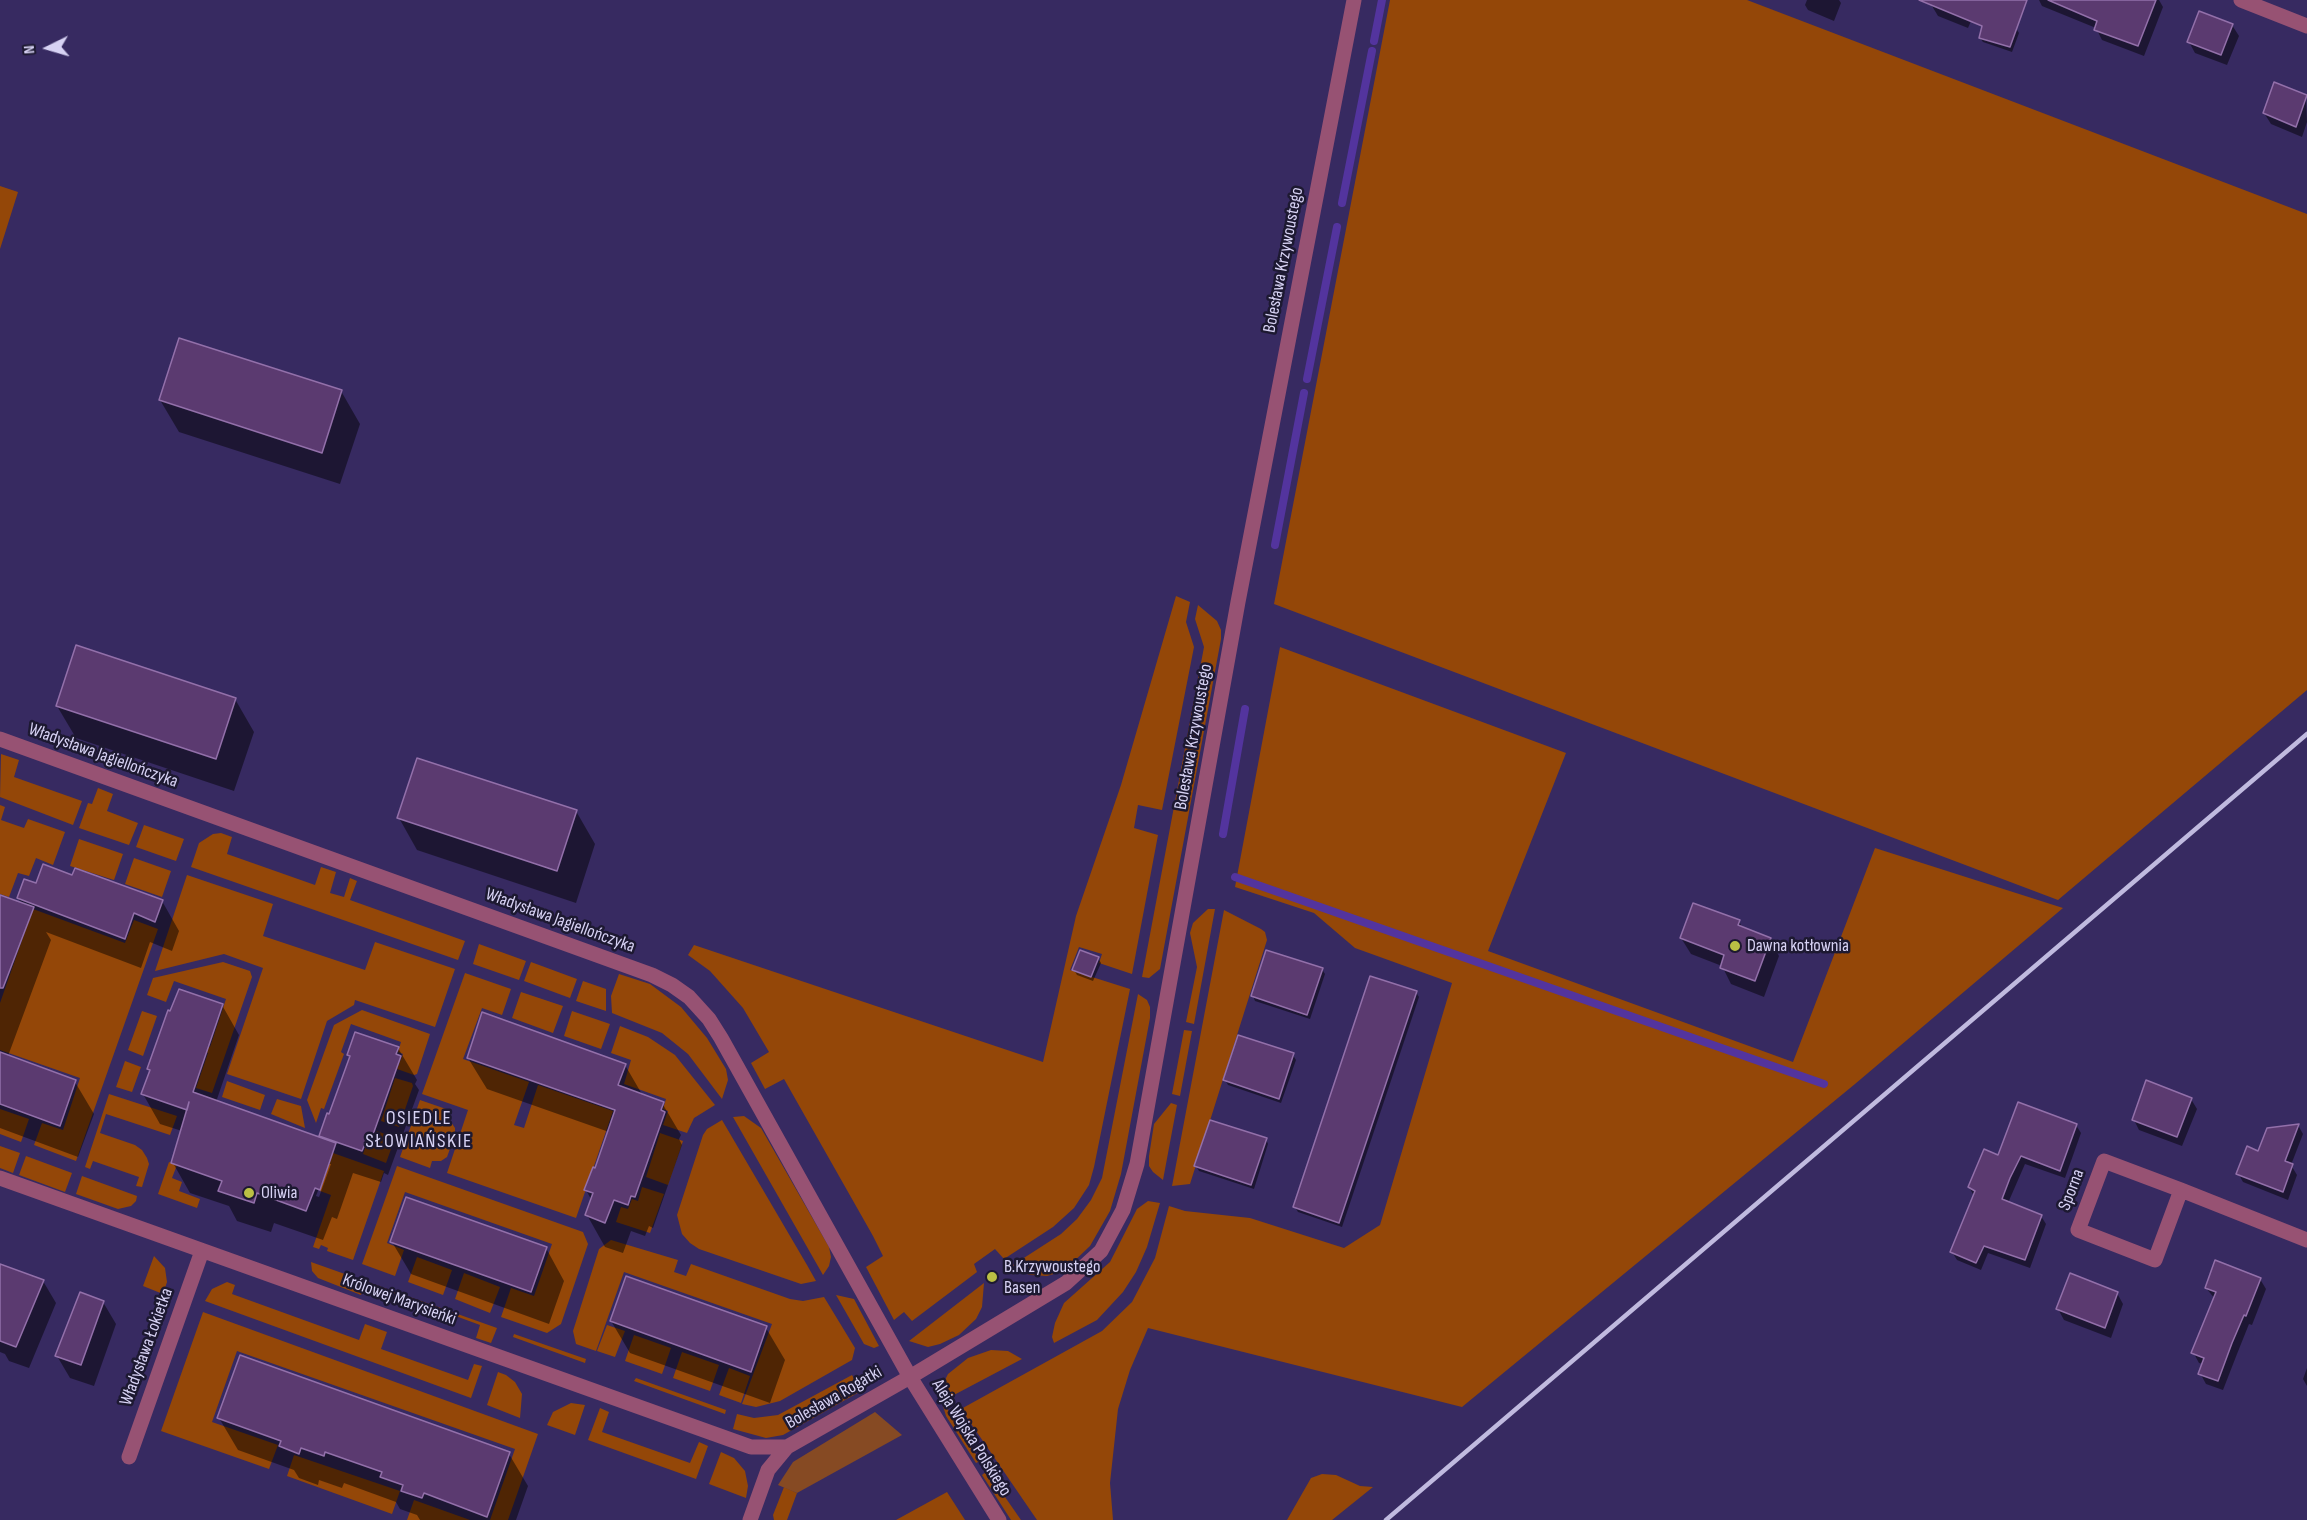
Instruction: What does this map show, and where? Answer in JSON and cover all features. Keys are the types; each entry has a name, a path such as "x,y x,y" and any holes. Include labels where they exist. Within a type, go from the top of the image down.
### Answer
{"street":[{"name":"Bolesława Krzywoustego","path":"910,1377 1066,1283 1101,1251 1123,1210 1137,1164 1238,602 1354,0"},
{"path":"2241,0 2307,26"},
{"name":"Władysława Jagiellończyka","path":"0,740 630,967 672,985 689,998 709,1020 910,1377"},
{"name":"Sporna","path":"2181,1190 2155,1260 2078,1230 2104,1161 2181,1190 2307,1240"},
{"name":"Królowej Marysieńki","path":"0,1178 751,1447 787,1447"},
{"name":"Władysława Łokietka","path":"129,1457 202,1251"},
{"name":"Bolesława Rogatki","path":"750,1520 768,1470 787,1447 910,1377"},
{"name":"Aleja Wojska Polskiego","path":"910,1377 999,1520"}],"shaded area":[{"path":"1390,0 1747,0 2307,214 2307,690 2058,900 1274,604"},
{"path":"0,186 18,192 0,249"},
{"path":"1176,596 1190,602 1186,622 1194,647 1162,810 1138,805 1134,828 1158,835 1132,974 1099,963 1102,954 1079,947 1070,970 1130,989 1089,1185 1074,1208 1053,1227 1004,1259 995,1249 974,1264 977,1272 912,1321 904,1312 894,1320 866,1267 883,1256 873,1236 784,1079 765,1089 751,1063 769,1052 743,1008 710,971 688,955 694,945 1043,1062 1076,916 1121,785"},
{"path":"1198,605 1217,621 1221,630 1221,639 1160,969 1149,978 1142,977 1204,647 1195,619"},
{"path":"1280,647 1566,753 1488,951 1793,1062 1875,848 2063,908 1855,1084 1462,1407 1148,1328 1130,1370 1118,1409 1110,1483 1113,1520 1037,1520 961,1409 1102,1331 1132,1302 1155,1258 1169,1206 1185,1211 1250,1218 1344,1248 1380,1225 1452,983 1355,948 1314,913 1235,887"},
{"path":"1,754 19,760 14,777 82,801 73,825 0,797"},
{"path":"98,788 113,794 107,811 138,823 129,845 79,828 88,803 92,804"},
{"path":"0,805 5,807 1,820 24,828 28,819 65,832 53,865 36,858 29,876 18,873 9,897 0,894"},
{"path":"144,825 184,839 176,861 136,847"},
{"path":"221,833 232,837 227,854 315,885 321,867 336,872 330,893 344,897 350,878 357,881 350,900 465,941 458,960 191,867 199,843 213,834"},
{"path":"79,839 123,854 114,880 70,866"},
{"path":"134,858 171,871 162,897 125,884"},
{"path":"187,875 273,904 263,936 365,970 375,942 455,969 435,1027 355,1000 354,1005 327,1021 301,1099 227,1074 263,968 224,954 155,971"},
{"path":"33,909 125,943 134,920 158,929 76,1161 34,1145 42,1123 63,1130 80,1078 0,1050 0,1003"},
{"path":"1208,909 1215,909 1194,1024 1186,1022 1197,967 1190,933 1193,923"},
{"path":"1224,910 1261,929 1265,932 1267,940 1190,1184 1172,1186"},
{"path":"479,944 526,961 519,980 473,964"},
{"path":"223,962 250,971 252,977 212,1093 196,1088 208,1053 204,1051 206,1046 210,1047 226,999 174,981 166,1002 147,995 153,978"},
{"path":"531,962 577,979 570,998 524,981"},
{"path":"465,973 511,989 502,1015 482,1008 463,1059 529,1082 514,1125 524,1128 538,1085 613,1111 576,1218 447,1173 468,1110 422,1094"},
{"path":"619,974 650,984 681,1007 707,1038 726,1069 728,1080 722,1099 688,1054 662,1033 612,1013 611,996"},
{"path":"583,981 606,989 606,1011 576,1001"},
{"path":"521,992 563,1006 553,1033 512,1018"},
{"path":"1138,994 1147,1000 1150,1007 1150,1018 1121,1174 1110,1211 1090,1246 1068,1267 1047,1276 1019,1272 1013,1265 1061,1234 1077,1219 1091,1200 1102,1178"},
{"path":"362,1010 430,1034 417,1074 397,1069 403,1054 398,1052 401,1042 351,1024 341,1052 344,1054 324,1109 321,1108 316,1123 307,1100 334,1025"},
{"path":"142,1011 157,1016 143,1056 128,1050"},
{"path":"572,1011 610,1024 601,1049 564,1036"},
{"path":"620,1026 648,1037 675,1055 715,1105 694,1118 687,1133 663,1125 668,1111 663,1109 666,1099 624,1084 631,1060 611,1053"},
{"path":"1184,1030 1192,1031 1180,1096 1172,1094"},
{"path":"125,1061 141,1067 132,1092 116,1087"},
{"path":"395,1078 412,1083 413,1086 399,1127 381,1121"},
{"path":"227,1081 265,1095 260,1110 222,1097"},
{"path":"109,1094 177,1116 170,1135 106,1114 100,1133 135,1145 147,1158 149,1164 142,1187 136,1186 139,1177 93,1161 90,1169 85,1167"},
{"path":"277,1099 301,1106 305,1128 271,1114"},
{"path":"420,1100 449,1110 446,1119 455,1128 455,1135 447,1157 441,1161 432,1161 430,1168 400,1157"},
{"path":"1171,1103 1177,1105 1163,1180 1149,1166 1149,1156 1154,1124"},
{"path":"0,1109 29,1119 21,1142 0,1134"},
{"path":"744,1116 761,1128 829,1247 831,1257 829,1266 823,1275 733,1117"},
{"path":"722,1120 816,1281 801,1284 699,1249 682,1234 677,1215 703,1135 707,1129"},
{"path":"377,1131 395,1138 386,1163 363,1154 367,1143 371,1145"},
{"path":"660,1133 683,1141 668,1185 646,1177"},
{"path":"0,1146 20,1153 13,1173 0,1168"},
{"path":"333,1153 384,1171 353,1260 327,1251 328,1248 321,1245 319,1249 313,1247 331,1195 320,1191"},
{"path":"26,1156 72,1173 65,1192 19,1175"},
{"path":"169,1162 177,1165 172,1178 182,1182 179,1191 200,1199 197,1208 158,1194"},
{"path":"397,1166 583,1232 588,1244 561,1324 547,1333 501,1317 511,1288 534,1296 552,1244 405,1192 387,1243 404,1250 395,1276 362,1264"},
{"path":"82,1176 137,1196 136,1201 131,1206 118,1209 76,1194"},
{"path":"642,1187 664,1194 650,1233 616,1222 621,1207 628,1209 632,1199 638,1201"},
{"path":"1148,1201 1160,1203 1147,1247 1136,1272 1123,1292 1097,1320 1054,1343 1052,1337 1055,1323 1064,1303 1110,1262 1137,1209"},
{"path":"611,1240 678,1260 674,1272 686,1276 691,1264 790,1299 803,1301 824,1297 855,1348 852,1360 780,1401 756,1407 742,1404 772,1324 624,1272 596,1351 576,1344 573,1331 599,1249"},
{"path":"154,1256 165,1268 167,1282 163,1294 143,1286"},
{"path":"417,1257 452,1270 443,1295 408,1282"},
{"path":"311,1262 497,1328 491,1343 476,1338 480,1325 366,1283 361,1295 318,1278 312,1271"},
{"path":"464,1273 500,1287 490,1313 455,1299"},
{"path":"227,1282 235,1285 232,1294 359,1340 365,1324 387,1332 381,1349 468,1380 474,1364 482,1366 471,1398 205,1301 212,1289"},
{"path":"984,1283 982,1307 976,1319 959,1335 928,1347 909,1341"},
{"path":"836,1295 854,1299 879,1346 874,1348 864,1344"},
{"path":"203,1312 538,1434 508,1520 490,1520 515,1449 237,1351 212,1422 278,1445 269,1469 161,1431"},
{"path":"607,1325 625,1331 615,1357 597,1351"},
{"path":"514,1334 586,1359 585,1363 513,1337"},
{"path":"634,1335 671,1348 662,1374 625,1361"},
{"path":"991,1350 1008,1351 1022,1359 952,1396 943,1384 948,1374 968,1358"},
{"path":"682,1352 719,1365 710,1391 673,1378"},
{"path":"729,1368 750,1376 741,1403 719,1395"},
{"path":"498,1372 515,1382 522,1394 520,1418 487,1405"},
{"path":"852,1375 861,1391 783,1435 766,1438 733,1429 737,1414 754,1418 778,1415"},
{"path":"636,1378 726,1410 725,1414 634,1381"},
{"path":"941,1399 980,1461 976,1463 946,1416"},
{"path":"571,1403 585,1405 575,1435 547,1425 553,1412"},
{"path":"600,1408 609,1412 602,1432 690,1463 699,1442 708,1446 696,1479 588,1440"},
{"path":"875,1412 902,1435 797,1493 778,1485 793,1462"},
{"path":"721,1452 734,1458 745,1471 748,1486 746,1498 709,1484"},
{"path":"294,1455 400,1491 392,1514 287,1476"},
{"path":"987,1471 1021,1520 1011,1520 982,1475"},
{"path":"1322,1474 1336,1475 1360,1486 1373,1487 1332,1520 1287,1520 1311,1478"},
{"path":"784,1487 797,1493 787,1520 774,1520 773,1515"},
{"path":"947,1492 965,1520 896,1520"},
{"path":"414,1500 470,1520 407,1520"}],"building":[{"path":"1919,0 2027,0 2010,47 1979,38 1982,26"},
{"path":"2048,0 2156,0 2138,46 2094,30 2097,21"},
{"path":"2199,11 2233,24 2221,55 2187,42"},
{"path":"2274,82 2307,95 2296,127 2263,113"},
{"path":"179,338 342,390 322,453 159,400"},
{"path":"76,645 236,698 216,759 56,706"},
{"path":"417,758 577,810 557,871 397,818"},
{"path":"43,864 72,875 75,868 163,900 155,922 134,913 125,939 17,898 24,879 36,883"},
{"path":"0,895 34,907 3,988 0,988"},
{"name":"Dawna kotłownia","path":"1693,903 1740,920 1738,925 1771,938 1755,981 1720,968 1724,955 1680,938"},
{"path":"1080,950 1099,957 1091,977 1072,970"},
{"path":"1266,950 1323,968 1307,1015 1251,996"},
{"path":"1370,976 1417,991 1339,1223 1293,1207"},
{"path":"179,989 223,1004 193,1092 336,1143 320,1190 315,1188 306,1211 257,1193 254,1203 218,1191 222,1181 171,1163 187,1110 141,1094 150,1070 147,1069 168,1010 170,1011"},
{"path":"482,1012 626,1064 618,1085 664,1102 661,1110 665,1112 635,1197 631,1196 628,1205 614,1200 605,1223 585,1215 593,1193 584,1190 593,1167 595,1168 615,1110 467,1058"},
{"path":"355,1032 399,1047 396,1054 401,1056 370,1143 366,1142 362,1151 319,1136 350,1056 347,1055"},
{"path":"1238,1035 1294,1053 1279,1099 1223,1080"},
{"path":"0,1052 76,1080 60,1126 0,1104"},
{"path":"2146,1080 2192,1098 2177,1137 2132,1120"},
{"path":"2018,1102 2077,1124 2060,1171 2021,1156 2010,1178 2002,1199 2042,1215 2025,1260 1984,1246 1976,1263 1950,1252 1975,1191 1968,1187 1984,1149 1998,1155"},
{"path":"1210,1120 1267,1138 1251,1185 1194,1166"},
{"path":"2299,1124 2285,1161 2293,1164 2283,1192 2236,1174 2247,1146 2258,1151 2267,1128"},
{"path":"406,1197 547,1247 531,1292 390,1242"},
{"path":"2215,1260 2261,1278 2218,1381 2198,1374 2204,1358 2191,1353 2216,1292 2205,1288"},
{"path":"0,1264 44,1280 16,1347 0,1341"},
{"path":"2070,1273 2118,1292 2105,1328 2056,1309"},
{"path":"626,1276 767,1326 751,1372 610,1321"},
{"path":"80,1292 104,1301 81,1365 55,1356"},
{"path":"240,1355 510,1452 487,1517 424,1493 422,1498 401,1491 403,1485 380,1477 382,1472 325,1452 324,1456 301,1448 299,1454 279,1446 281,1441 217,1418"}],"waterway":[{"path":"1374,41 1382,0"},
{"path":"1342,203 1372,51"},
{"path":"1307,379 1337,227"},
{"path":"1275,545 1304,393"},
{"path":"1223,834 1245,709"},
{"path":"1235,877 1824,1084"}],"railway":[{"path":"1386,1520 2307,734"}],"place":[{"name":"Dawna kotłownia","path":"1735,946"},
{"name":"Oliwia","path":"249,1193"},
{"name":"B.Krzywoustego Basen","path":"992,1277"}],"district":[{"name":"OSIEDLE SŁOWIAŃSKIE","path":"419,1130"}]}
